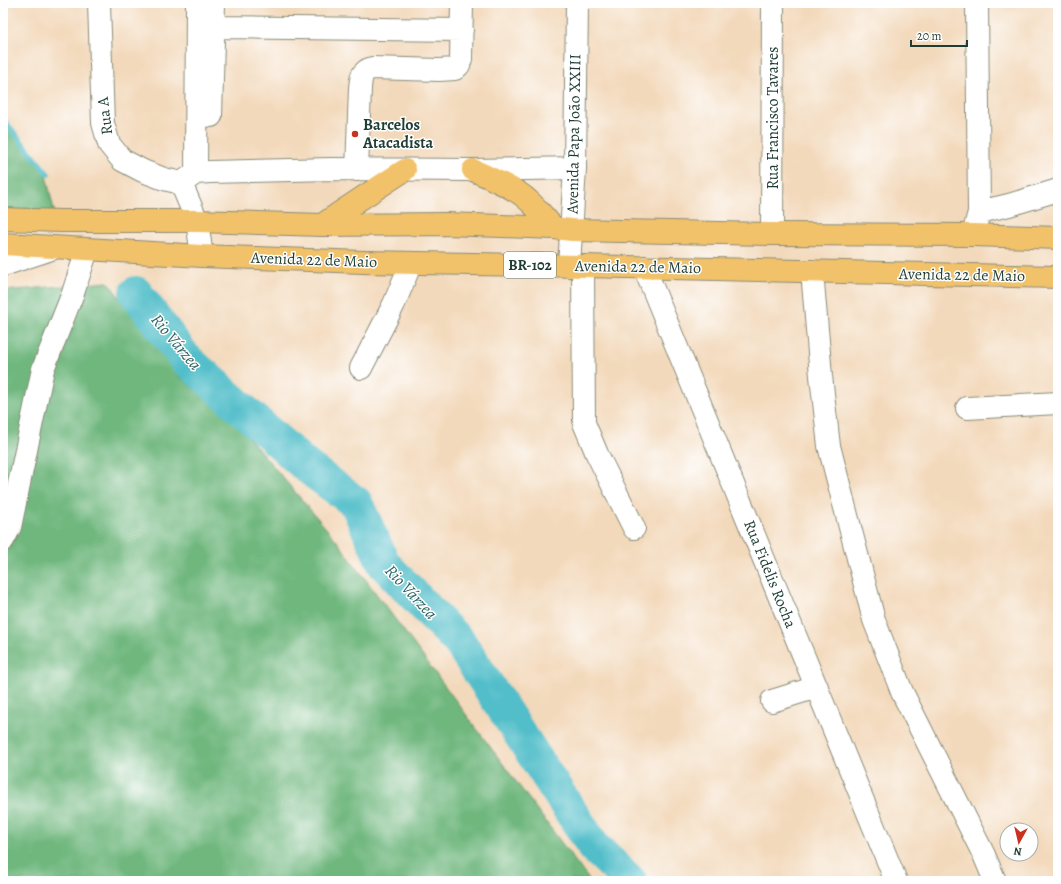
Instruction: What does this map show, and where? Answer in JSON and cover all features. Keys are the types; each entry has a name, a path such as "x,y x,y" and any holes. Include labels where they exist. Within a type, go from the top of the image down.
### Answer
{"main road":[{"path":"322,225 405,170"},
{"path":"474,170 519,193 563,229"},
{"name":"BR-102","path":"3,219 61,221 198,221 322,225 446,224 563,229 772,234 973,235 1058,238"},
{"name":"Avenida 22 de Maio","path":"3,244 202,256 355,262 1058,277"}],"street":[{"name":"Rua A","path":"99,3 103,122 109,144 122,160 160,178 324,170 575,168"},
{"path":"197,3 196,176 198,221 202,256"},
{"path":"196,176 213,27 214,3"},
{"path":"357,170 361,80 363,74 366,70 372,68 455,69 459,65 461,59 462,3"},
{"name":"Avenida Papa João XXIII","path":"577,3 575,168 563,229 576,266 582,315 584,423 597,454 634,528"},
{"name":"Rua Francisco Tavares","path":"772,234 773,3"},
{"path":"973,235 979,212 977,3"},
{"path":"213,27 462,30"},
{"path":"979,212 1058,190"},
{"path":"3,209 61,221"},
{"path":"3,265 54,248"},
{"path":"3,540 10,527 43,369 73,293 87,250"},
{"path":"361,368 394,304 410,263"},
{"name":"Rua Fidelis Rocha","path":"644,267 896,881"},
{"path":"812,271 829,446 874,620 902,692 984,855 995,881"},
{"path":"967,408 1058,403"},
{"path":"772,701 816,687"}],"green space":[{"path":"3,119 45,171 59,232 3,217"},
{"path":"108,282 177,374 237,424 337,541 590,881 3,881 3,291"}],"waterway":[{"name":"Rio Várzea","path":"3,119 48,174"},
{"name":"Rio Várzea","path":"136,293 185,358 306,466 356,503 384,564 460,643 594,847 630,881"}],"place":[{"name":"Barcelos Atacadista","path":"355,134"}]}
